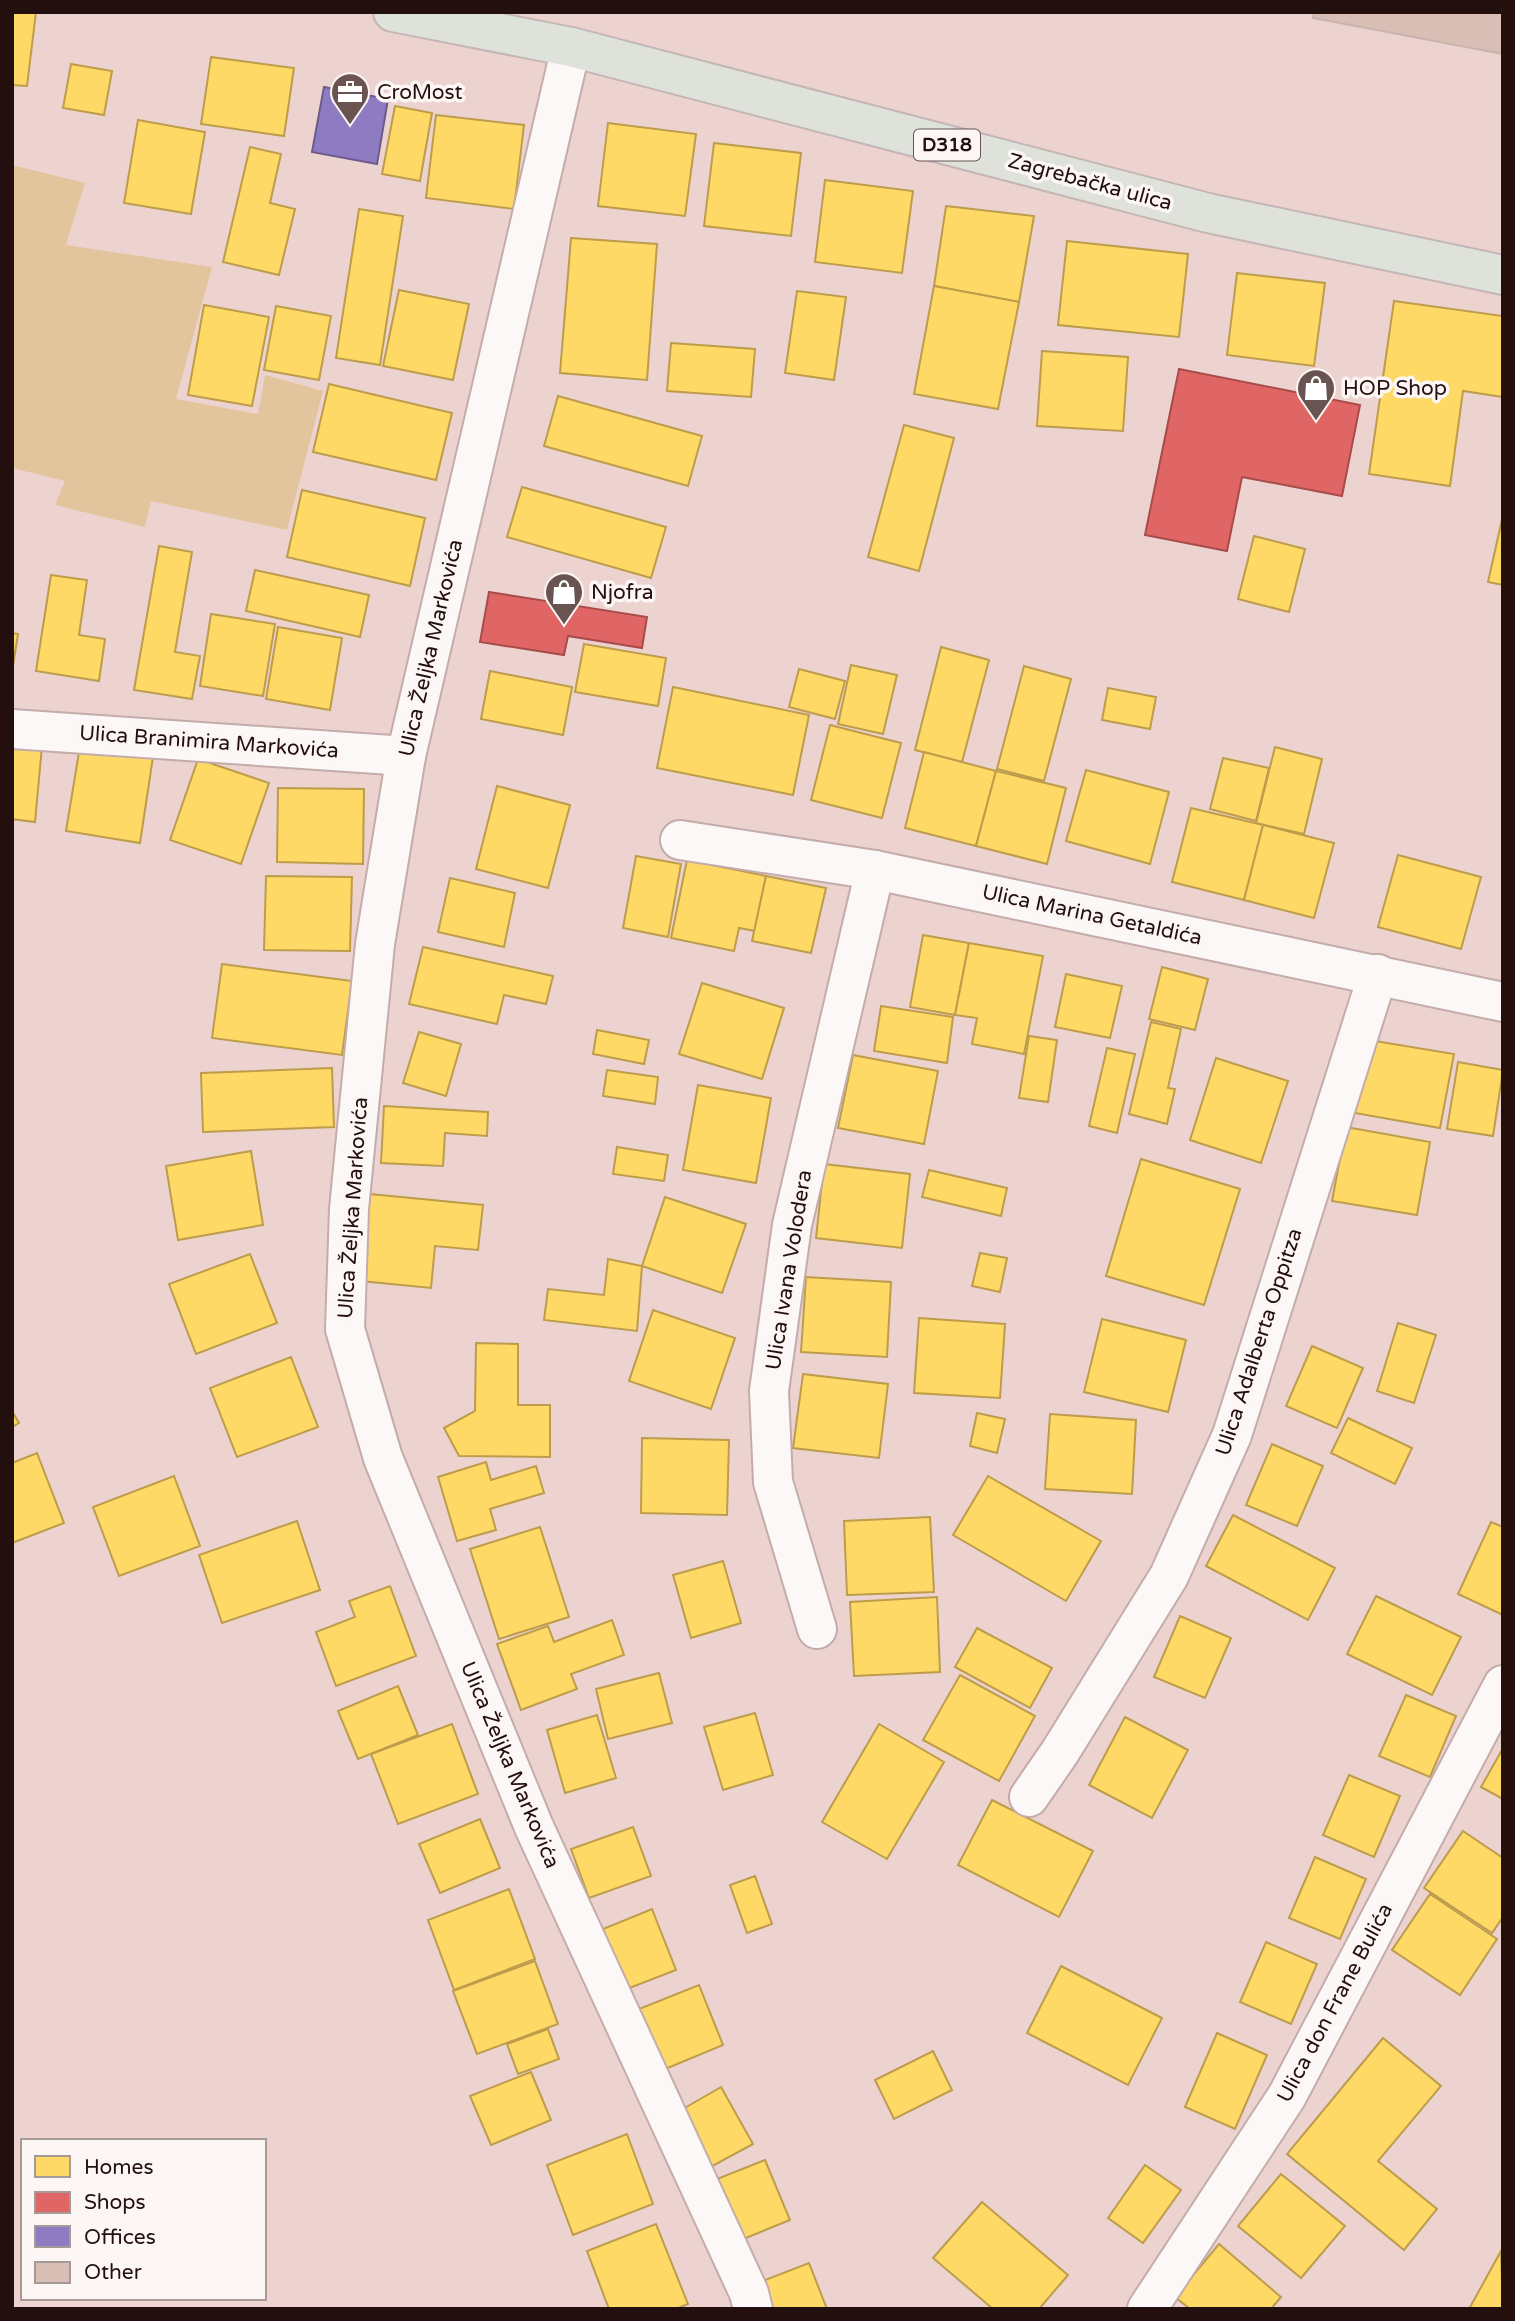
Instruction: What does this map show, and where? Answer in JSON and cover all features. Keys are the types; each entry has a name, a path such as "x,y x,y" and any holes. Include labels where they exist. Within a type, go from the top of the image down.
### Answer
{"main road":[{"name":"Zagrebačka ulica","path":"393,12 571,47 1208,213 1503,275"}],"street":[{"name":"Ulica Željka Markovića","path":"571,47 406,756 375,944 349,1209 345,1329 383,1458 529,1814 749,2293 753,2309"},
{"name":"Ulica Branimira Markovića","path":"12,729 406,756"},
{"name":"Ulica Marina Getaldića","path":"680,840 875,870 1503,1002"},
{"name":"Ulica Ivana Volodera","path":"817,1629 773,1482 769,1391 792,1225 875,870"},
{"name":"Ulica Adalberta Oppitza","path":"1029,1797 1060,1752 1169,1576 1232,1435 1378,974"},
{"name":"Ulica don Frane Bulića","path":"1147,2309 1287,2096 1503,1685"}],"shaded area":[{"path":"12,165 85,183 66,245 212,267 176,399 258,414 265,375 323,391 287,530 151,501 145,527 55,505 65,481 12,468"}],"building: Homes":[{"path":"12,12 36,12 27,86 12,85"},
{"path":"211,57 294,68 284,136 201,124"},
{"path":"71,64 112,71 104,115 63,108"},
{"path":"395,106 432,113 420,181 382,174"},
{"path":"436,115 524,125 514,209 426,198"},
{"path":"138,120 205,132 191,214 124,203"},
{"path":"608,123 696,134 685,216 598,206"},
{"path":"714,143 801,153 791,236 704,226"},
{"path":"250,147 281,154 270,203 295,209 279,275 223,262"},
{"path":"825,180 913,191 902,273 815,262"},
{"path":"946,206 1034,216 1019,302 934,286"},
{"path":"359,209 403,216 380,365 336,358"},
{"path":"571,238 657,244 647,380 560,373"},
{"path":"1067,241 1188,254 1179,337 1058,325"},
{"path":"1237,273 1325,283 1314,366 1227,355"},
{"path":"934,286 1019,302 998,409 914,394"},
{"path":"399,290 469,304 453,380 383,366"},
{"path":"797,291 846,297 834,380 785,373"},
{"path":"1394,301 1503,316 1503,397 1463,391 1450,486 1369,474"},
{"path":"204,305 269,317 252,406 188,395"},
{"path":"276,306 331,316 319,380 264,370"},
{"path":"671,343 755,349 751,397 667,391"},
{"path":"1042,351 1128,357 1123,431 1037,426"},
{"path":"329,384 452,413 436,480 313,452"},
{"path":"558,396 702,436 688,486 544,446"},
{"path":"904,425 954,438 919,571 868,557"},
{"path":"522,487 666,527 651,578 507,537"},
{"path":"302,490 425,518 410,586 287,557"},
{"path":"1503,515 1503,585 1488,582"},
{"path":"1254,536 1305,549 1289,612 1238,599"},
{"path":"159,546 192,552 175,652 200,656 192,699 134,690"},
{"path":"255,570 369,595 360,637 246,611"},
{"path":"51,575 87,580 79,635 105,639 99,681 36,671"},
{"path":"211,614 275,624 263,696 200,686"},
{"path":"278,627 342,638 330,710 266,699"},
{"path":"12,633 18,634 12,672"},
{"path":"584,644 666,658 658,706 575,692"},
{"path":"941,647 989,660 962,762 915,750"},
{"path":"851,665 897,675 883,734 838,724"},
{"path":"1024,666 1071,679 1044,781 997,769"},
{"path":"799,669 845,681 835,719 789,707"},
{"path":"490,671 572,687 563,735 481,719"},
{"path":"673,687 809,715 793,795 657,768"},
{"path":"1108,688 1156,697 1150,729 1102,720"},
{"path":"830,725 901,743 882,818 811,800"},
{"path":"12,743 42,746 35,822 12,819"},
{"path":"80,746 153,757 140,843 66,831"},
{"path":"1275,747 1322,759 1304,834 1256,823"},
{"path":"924,752 996,771 976,846 905,828"},
{"path":"1223,758 1269,768 1256,821 1210,809"},
{"path":"198,759 269,783 241,864 170,840"},
{"path":"1086,770 1169,792 1150,864 1066,841"},
{"path":"996,771 1066,788 1047,864 976,846"},
{"path":"497,786 570,805 548,888 476,869"},
{"path":"278,788 364,789 363,864 277,862"},
{"path":"1191,808 1263,825 1244,900 1172,882"},
{"path":"1263,825 1334,843 1314,918 1244,900"},
{"path":"1398,855 1481,877 1461,949 1378,927"},
{"path":"636,856 681,864 668,937 623,928"},
{"path":"687,860 766,876 755,931 739,928 734,951 671,938"},
{"path":"266,876 352,877 350,951 264,950"},
{"path":"766,876 826,888 811,953 752,941"},
{"path":"450,878 515,893 504,947 438,932"},
{"path":"923,935 969,943 955,1015 910,1007"},
{"path":"969,943 1043,956 1024,1054 972,1044 977,1018 955,1015"},
{"path":"423,947 553,976 546,1004 504,995 497,1024 409,1004"},
{"path":"222,964 352,981 342,1055 212,1038"},
{"path":"1162,967 1208,979 1195,1030 1149,1019"},
{"path":"1066,974 1122,986 1110,1038 1055,1027"},
{"path":"702,983 784,1008 762,1079 679,1054"},
{"path":"881,1006 953,1017 947,1063 874,1051"},
{"path":"1151,1022 1181,1029 1168,1088 1175,1089 1167,1124 1129,1114"},
{"path":"597,1030 649,1040 644,1064 593,1054"},
{"path":"419,1032 461,1044 446,1096 403,1083"},
{"path":"1029,1036 1057,1040 1048,1102 1019,1098"},
{"path":"1369,1040 1454,1054 1440,1128 1355,1113"},
{"path":"1107,1048 1135,1054 1117,1133 1089,1126"},
{"path":"853,1055 938,1071 924,1144 838,1128"},
{"path":"1216,1058 1288,1081 1261,1163 1190,1140"},
{"path":"1458,1062 1503,1070 1493,1136 1447,1129"},
{"path":"332,1068 334,1127 203,1132 201,1073"},
{"path":"607,1070 658,1077 655,1104 603,1096"},
{"path":"698,1085 771,1098 756,1183 683,1170"},
{"path":"384,1106 488,1112 487,1136 445,1133 443,1166 381,1163"},
{"path":"1346,1127 1430,1142 1417,1215 1332,1201"},
{"path":"617,1147 668,1155 664,1181 613,1174"},
{"path":"251,1151 263,1225 178,1240 166,1166"},
{"path":"1141,1159 1240,1189 1204,1305 1106,1276"},
{"path":"824,1164 910,1174 902,1248 816,1238"},
{"path":"929,1170 1007,1188 1001,1216 922,1197"},
{"path":"370,1194 483,1205 478,1250 435,1246 431,1288 361,1281"},
{"path":"665,1197 746,1224 722,1293 642,1266"},
{"path":"980,1253 1007,1258 1000,1292 972,1286"},
{"path":"250,1254 277,1323 196,1354 169,1284"},
{"path":"608,1259 642,1266 637,1331 544,1320 548,1289 604,1295"},
{"path":"806,1277 891,1282 887,1357 801,1352"},
{"path":"653,1310 735,1338 711,1409 629,1381"},
{"path":"919,1318 1005,1324 1000,1398 914,1393"},
{"path":"1102,1319 1186,1340 1168,1412 1084,1392"},
{"path":"1398,1323 1436,1335 1414,1403 1377,1391"},
{"path":"476,1343 518,1344 518,1405 550,1405 550,1457 459,1456 444,1428 475,1411"},
{"path":"1312,1346 1363,1368 1337,1428 1286,1406"},
{"path":"291,1357 318,1427 237,1457 210,1388"},
{"path":"803,1374 888,1384 879,1458 793,1448"},
{"path":"12,1411 19,1423 12,1427"},
{"path":"977,1413 1005,1419 997,1453 970,1446"},
{"path":"1050,1414 1136,1420 1132,1494 1045,1489"},
{"path":"1348,1418 1412,1448 1395,1484 1331,1453"},
{"path":"642,1438 729,1440 727,1515 641,1513"},
{"path":"1272,1444 1323,1466 1297,1526 1246,1505"},
{"path":"37,1453 64,1523 12,1543 12,1463"},
{"path":"486,1462 491,1480 536,1466 544,1493 490,1509 496,1530 457,1541 438,1477"},
{"path":"174,1476 200,1546 119,1576 93,1507"},
{"path":"988,1476 1101,1541 1066,1601 953,1535"},
{"path":"1233,1515 1335,1568 1308,1620 1206,1566"},
{"path":"930,1517 934,1592 847,1595 844,1521"},
{"path":"297,1521 320,1590 222,1623 199,1555"},
{"path":"1491,1522 1503,1527 1503,1615 1458,1594"},
{"path":"540,1527 569,1617 499,1639 470,1549"},
{"path":"723,1561 741,1623 691,1638 673,1575"},
{"path":"390,1586 416,1656 336,1686 316,1632 355,1617 349,1601"},
{"path":"1376,1596 1461,1637 1432,1695 1347,1654"},
{"path":"937,1597 940,1672 854,1676 850,1602"},
{"path":"1180,1616 1231,1638 1205,1698 1154,1677"},
{"path":"612,1620 624,1655 571,1674 577,1689 521,1710 497,1644 548,1626 554,1642"},
{"path":"977,1628 1052,1668 1030,1708 955,1667"},
{"path":"659,1673 672,1723 608,1739 596,1689"},
{"path":"960,1675 1035,1716 999,1781 923,1740"},
{"path":"398,1686 418,1735 358,1759 338,1711"},
{"path":"1406,1695 1456,1716 1430,1777 1379,1756"},
{"path":"755,1713 773,1775 723,1790 704,1727"},
{"path":"597,1715 616,1778 565,1793 547,1730"},
{"path":"1125,1717 1188,1750 1152,1818 1089,1785"},
{"path":"452,1724 478,1794 398,1824 371,1754"},
{"path":"879,1724 944,1762 887,1859 822,1822"},
{"path":"1503,1748 1503,1799 1481,1787"},
{"path":"1349,1775 1400,1796 1374,1857 1323,1835"},
{"path":"992,1800 1093,1851 1059,1917 958,1865"},
{"path":"480,1819 500,1868 440,1893 419,1844"},
{"path":"633,1827 651,1876 589,1898 571,1849"},
{"path":"1463,1831 1503,1858 1503,1917 1492,1933 1424,1888"},
{"path":"1315,1857 1366,1879 1340,1939 1289,1918"},
{"path":"755,1876 772,1924 747,1933 730,1885"},
{"path":"509,1889 535,1959 454,1990 428,1920"},
{"path":"1430,1894 1497,1939 1460,1995 1392,1950"},
{"path":"652,1909 676,1970 627,1989 603,1929"},
{"path":"1266,1942 1317,1964 1291,2024 1240,2002"},
{"path":"535,1961 558,2024 477,2054 453,1991"},
{"path":"1061,1966 1162,2018 1128,2085 1027,2033"},
{"path":"699,1985 723,2045 663,2070 639,2009"},
{"path":"548,2029 559,2059 518,2074 507,2044"},
{"path":"1217,2033 1267,2055 1235,2129 1185,2107"},
{"path":"1383,2038 1441,2086 1378,2161 1437,2209 1404,2250 1287,2154"},
{"path":"933,2051 952,2090 894,2119 875,2080"},
{"path":"531,2072 551,2120 491,2145 470,2096"},
{"path":"721,2087 753,2144 707,2169 676,2113"},
{"path":"627,2134 653,2204 573,2235 547,2165"},
{"path":"765,2160 790,2220 741,2240 717,2179"},
{"path":"1145,2165 1181,2190 1143,2243 1108,2218"},
{"path":"1281,2174 1345,2226 1301,2278 1238,2226"},
{"path":"982,2202 1068,2275 1039,2309 993,2309 933,2258"},
{"path":"656,2224 688,2304 676,2309 609,2309 587,2251"},
{"path":"1219,2244 1281,2297 1271,2309 1190,2309 1175,2297"},
{"path":"1501,2251 1503,2309 1469,2309"},
{"path":"809,2263 827,2309 770,2309 760,2282"}],"building: Shops":[{"path":"1179,369 1360,405 1342,496 1242,477 1227,551 1145,535"},
{"name":"Njofra","path":"489,592 647,617 642,648 568,636 564,655 480,642"}],"building: Offices":[{"name":"CroMost","path":"324,87 388,99 377,164 312,152"}],"building: Other":[{"path":"1314,12 1503,12 1503,54 1313,18"}],"place":[{"name":"CroMost","path":"350,126"},
{"name":"HOP Shop","path":"1316,422"},
{"name":"Njofra","path":"564,626"}]}
